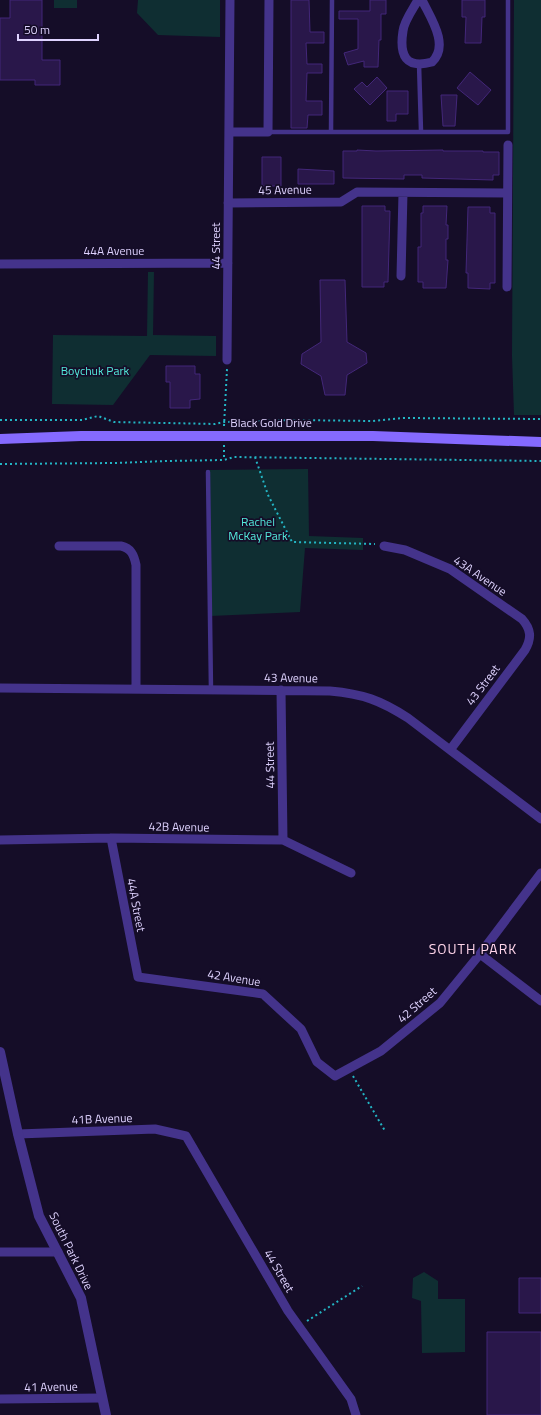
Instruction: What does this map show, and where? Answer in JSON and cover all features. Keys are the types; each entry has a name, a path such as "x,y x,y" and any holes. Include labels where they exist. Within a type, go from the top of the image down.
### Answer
{"main road":[{"name":"Black Gold Drive","path":"0,439 81,436 373,436 541,442"}],"street":[{"name":"44 Street","path":"227,360 230,0"},
{"path":"229,132 268,132 269,0"},
{"path":"418,0 402,31 402,49 408,61 412,64 432,62 438,54 439,37 422,0"},
{"path":"507,287 508,145"},
{"name":"45 Avenue","path":"228,203 341,202 357,192 403,192"},
{"path":"401,276 403,192 507,193"},
{"name":"44A Avenue","path":"0,264 228,263"},
{"path":"59,546 120,546 126,547 133,554 136,566 136,689"},
{"name":"43A Avenue","path":"384,546 405,550 450,569 522,619 531,633"},
{"name":"43 Street","path":"450,750 525,650 531,633"},
{"name":"43 Avenue","path":"0,688 330,691 368,697 397,711 541,819"},
{"name":"44 Street","path":"280,690 283,840"},
{"name":"42B Avenue","path":"0,840 111,838 283,840 351,873"},
{"name":"44A Street","path":"111,838 138,977"},
{"name":"42 Street","path":"335,1076 381,1051 440,1003 480,954 541,873"},
{"path":"480,954 541,1001"},
{"name":"42 Avenue","path":"138,977 263,994 301,1029 317,1062 335,1076"},
{"name":"South Park Drive","path":"0,1052 18,1134 39,1216 81,1298 106,1415"},
{"name":"41B Avenue","path":"18,1134 155,1129 186,1136"},
{"name":"44 Street","path":"186,1136 288,1311 351,1399 356,1415"},
{"path":"0,1252 58,1252"},
{"name":"41 Avenue","path":"0,1399 102,1398"}],"lane":[{"path":"331,132 332,0"},
{"path":"268,132 508,132 508,0"},
{"path":"419,64 421,131"},
{"path":"208,472 211,690"}],"path":[{"path":"224,460 227,360"},
{"path":"0,420 77,420 98,416 114,422 215,424 224,422 292,420 373,421 403,418 541,419"},
{"path":"0,464 224,460 234,457 541,461"},
{"path":"255,457 268,495 292,542 371,544 384,546"},
{"path":"349,1068 385,1131"},
{"path":"299,1326 362,1286"}],"green space":[{"path":"54,0 77,0 77,8 54,8"},
{"path":"138,0 220,0 220,37 158,35 137,13"},
{"path":"514,0 541,0 541,415 514,415 512,356"},
{"name":"Boychuk Park","path":"148,272 154,272 153,335 216,336 216,356 150,355 113,405 52,404 53,335 147,336"},
{"name":"Rachel McKay Park","path":"308,469 309,536 363,538 363,550 305,548 300,612 210,616 206,470"},
{"path":"424,1272 438,1281 438,1299 465,1299 465,1352 422,1353 421,1301 412,1298 413,1278"}],"building":[{"path":"10,0 42,0 42,60 60,60 60,85 35,85 35,80 0,80 0,18 10,18"},
{"path":"291,0 309,0 310,32 324,32 324,43 306,43 307,64 322,64 322,73 307,73 306,101 322,101 322,115 308,115 307,128 291,128"},
{"path":"370,0 386,0 386,14 381,14 381,40 379,40 378,67 364,67 364,61 348,65 344,53 358,49 358,19 339,19 339,11 370,11"},
{"path":"462,0 485,0 485,17 482,17 481,43 465,43 466,17 462,17"},
{"path":"470,72 491,90 478,105 457,88"},
{"path":"377,77 387,88 370,105 354,89 362,82 367,87"},
{"path":"387,91 408,91 408,114 396,114 396,121 387,121"},
{"path":"441,95 457,95 455,126 443,126"},
{"path":"443,150 499,152 499,175 493,175 493,180 422,178 422,175 404,175 404,179 343,178 343,151"},
{"path":"262,157 281,157 281,186 262,186"},
{"path":"298,169 334,171 334,184 298,184"},
{"path":"362,206 385,206 385,211 390,211 388,282 384,282 384,287 362,287"},
{"path":"423,206 447,206 446,225 448,225 448,239 446,239 446,260 448,260 446,288 423,288 423,282 418,282 418,247 421,247 421,213 423,213"},
{"path":"468,207 490,207 490,213 495,213 495,283 490,283 490,289 468,288 468,273 466,273"},
{"path":"320,280 345,280 347,342 366,353 367,363 347,375 345,395 325,395 321,376 301,364 302,354 321,342"},
{"path":"166,366 195,366 195,374 200,374 200,399 190,400 190,408 170,408 170,382 166,382"},
{"path":"519,1278 541,1278 541,1313 519,1313"},
{"path":"487,1332 541,1332 541,1415 487,1415"}],"district":[{"name":"SOUTH PARK","path":"473,949"}]}
